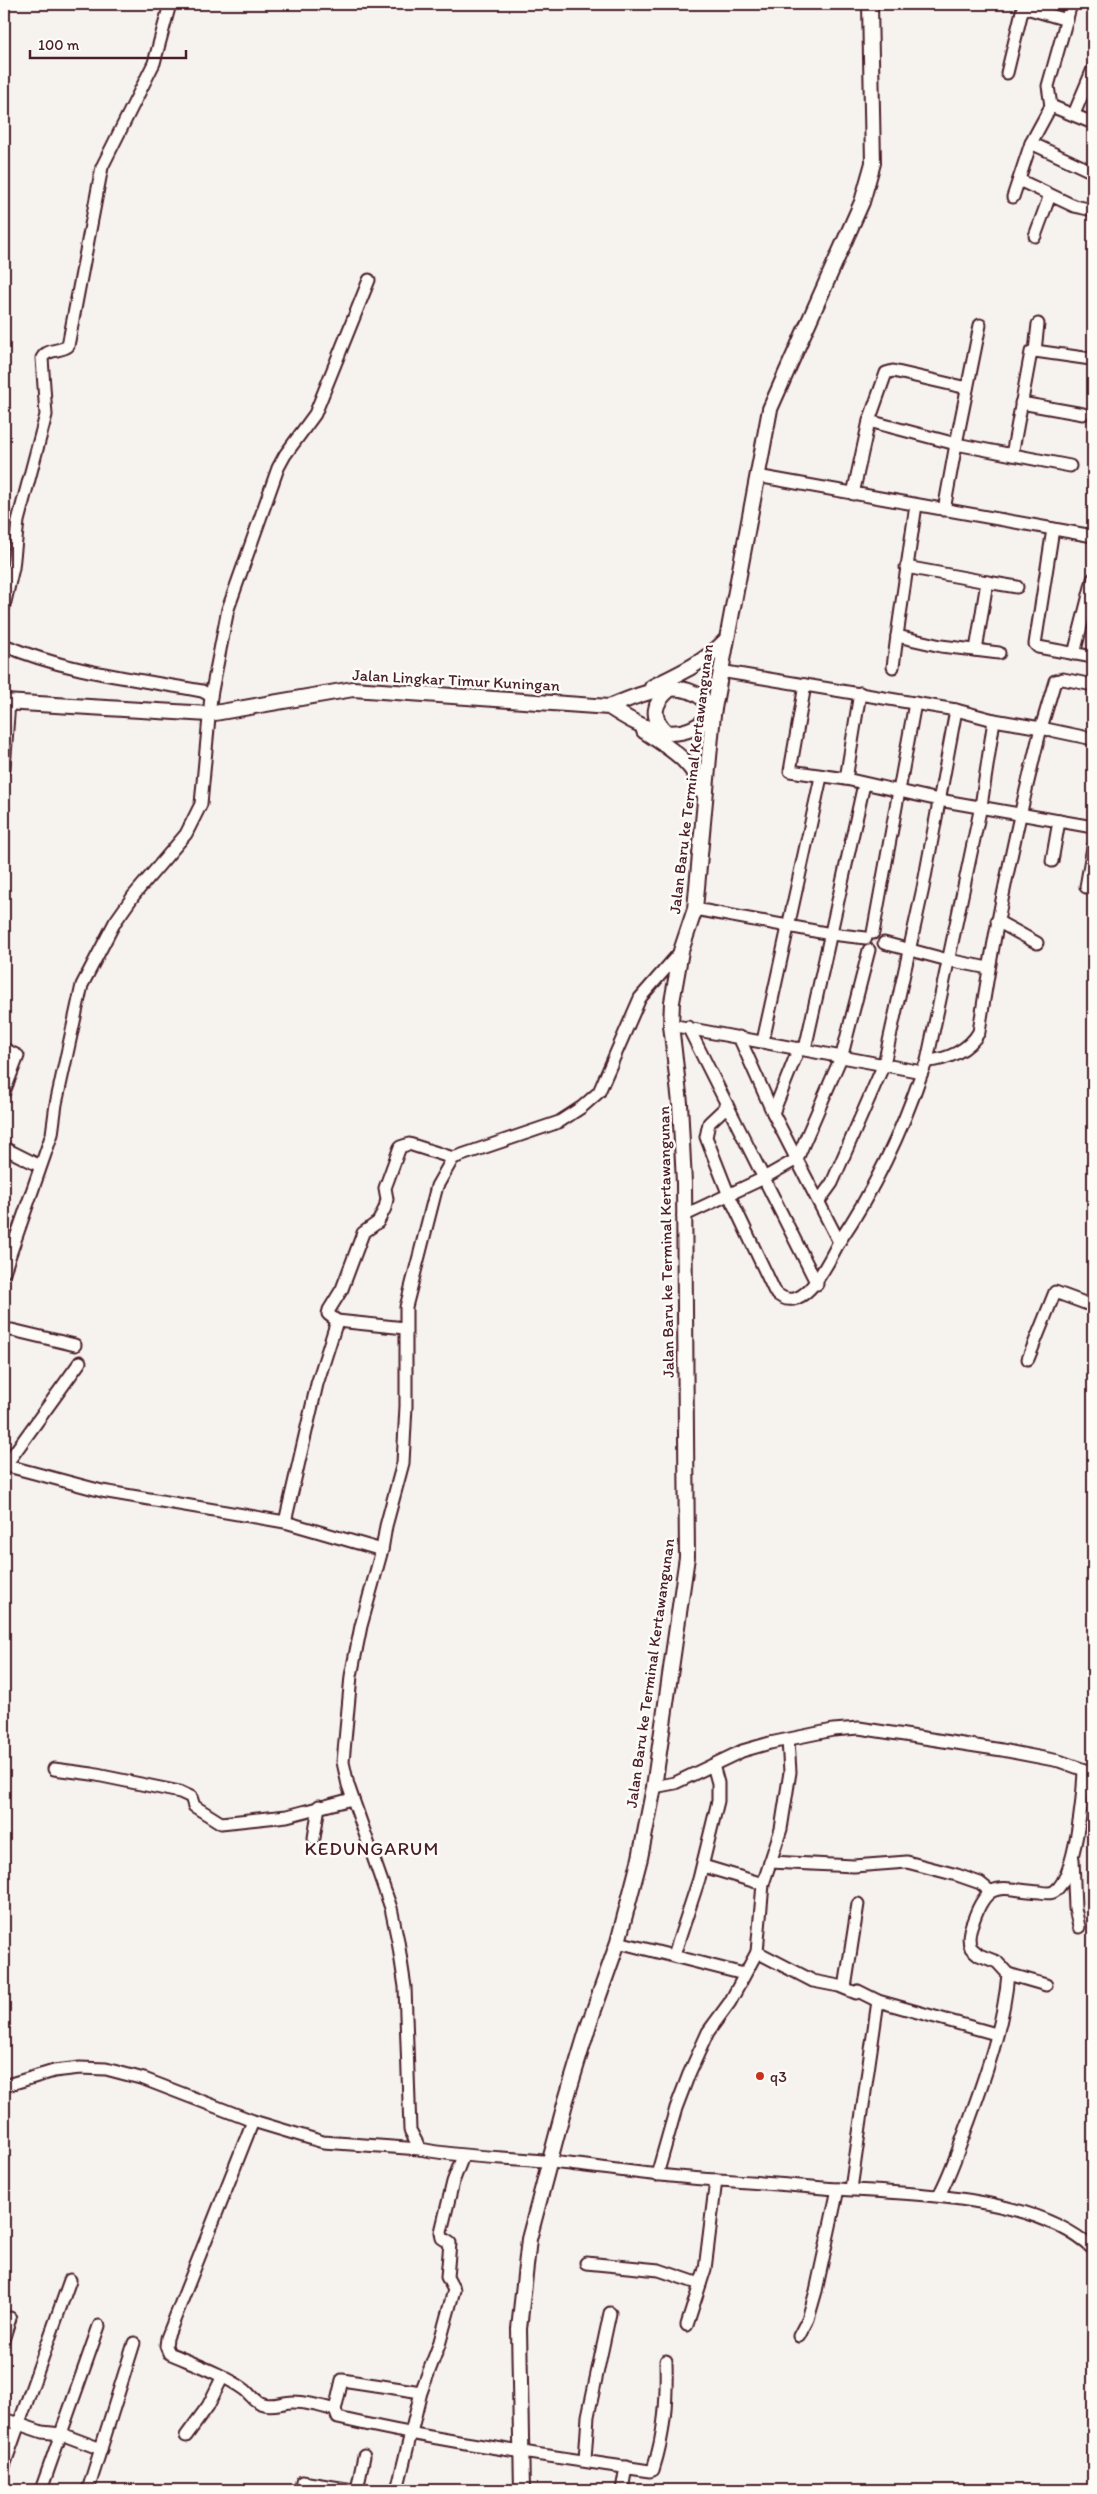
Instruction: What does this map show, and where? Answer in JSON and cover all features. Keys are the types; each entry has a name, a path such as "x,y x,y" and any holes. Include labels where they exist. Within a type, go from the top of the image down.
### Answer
{"main road":[{"name":"Jalan Baru ke Terminal Kertawangunan","path":"522,2490 520,2320 529,2240 589,2024 618,1942 640,1858 654,1787 687,1558 684,1183 680,1103 671,1025 672,1002 681,951 696,908 702,858 705,798 713,714 770,410 862,202 873,163 870,4"},
{"path":"638,694 698,664 726,641"},
{"name":"Jalan Lingkar Timur Kuningan","path":"6,702 209,714 353,689 609,707 638,694 680,688 692,692 703,699 713,714 700,726 689,732 667,733 636,724 609,707"},
{"path":"667,733 657,723 656,710 659,698 670,689"},
{"path":"636,724 690,764 700,779 705,798"}],"street":[{"path":"4,606 13,568 18,521 46,414 42,358 48,352 64,350 68,346 102,167 154,63 170,4"},
{"path":"1013,197 1031,143 1051,106 1048,86 1071,4"},
{"path":"1007,73 1023,7 1067,20"},
{"path":"1074,114 1093,69"},
{"path":"1051,106 1093,123"},
{"path":"1031,143 1093,172"},
{"path":"1018,180 1074,206 1093,210"},
{"path":"1035,236 1050,195"},
{"path":"4,1272 52,1134 57,1097 82,985 115,922 134,895 186,834 201,804 211,696 228,609 278,468 285,455 315,414 369,280"},
{"path":"1035,350 1038,324"},
{"path":"944,510 980,326"},
{"path":"1012,455 1031,352 1035,350 1091,359"},
{"path":"853,494 868,421 886,373 893,371 967,388"},
{"path":"1021,403 1083,414"},
{"path":"868,421 956,444 1070,466"},
{"path":"758,476 1093,535"},
{"path":"893,667 916,505"},
{"path":"1054,529 1035,644 1093,657"},
{"path":"906,567 1017,587"},
{"path":"976,650 987,582"},
{"path":"1074,654 1093,583"},
{"path":"898,636 941,646 999,653"},
{"path":"4,645 33,656 97,673 202,691 211,696"},
{"path":"720,671 956,710 994,720 1093,740"},
{"path":"927,1061 942,1060 974,1040 979,1032 988,968 1019,814 1055,680 1064,679 1093,685"},
{"path":"805,685 790,771 820,777 846,779 939,800 1093,827"},
{"path":"846,779 860,693"},
{"path":"4,769 6,702"},
{"path":"683,1216 797,1159 842,1055 869,940 900,790 915,703"},
{"path":"820,1201 832,1183 884,1064 910,950 956,710"},
{"path":"727,1106 709,1123 705,1132 728,1193 775,1292 784,1298 801,1296 817,1284 839,1242 858,1214 912,1101 927,1061 981,806 994,720"},
{"path":"763,1041 790,927 820,777"},
{"path":"773,1112 802,1048 831,934 864,784"},
{"path":"1052,861 1059,821"},
{"path":"1086,887 1093,846"},
{"path":"696,908 790,927 869,940 881,935 884,943"},
{"path":"997,921 1037,943"},
{"path":"869,940 873,952 880,950 884,943"},
{"path":"884,943 948,960 988,968"},
{"path":"405,1328 337,1321 328,1314 342,1289 363,1233 378,1222 385,1208 387,1198 385,1188 400,1147 409,1144 453,1158 559,1122 582,1107 603,1086 640,998 681,951"},
{"path":"671,1025 842,1055 922,1072"},
{"path":"688,1027 762,1178 817,1284"},
{"path":"740,1036 773,1112 820,1201 826,1218 839,1242"},
{"path":"4,1049 18,1056 4,1092"},
{"path":"4,1148 40,1166"},
{"path":"420,2149 410,2130 406,1987 392,1908 352,1800 343,1762 351,1676 361,1626 403,1463 406,1406 406,1307 437,1186 453,1158"},
{"path":"1028,1359 1054,1292 1093,1306"},
{"path":"285,1522 317,1384 337,1321"},
{"path":"4,1331 12,1330 75,1345"},
{"path":"80,1362 4,1465 102,1491 285,1522 382,1550"},
{"path":"654,1787 675,1783 742,1751 833,1730 859,1728 884,1730 1059,1761 1089,1772 1072,1855 1063,1879 1054,1892 998,1889 990,1891 980,1901 971,1927 970,1944 980,1955 1003,1967 1008,1974 1046,1986"},
{"path":"657,2175 676,2108 689,2074 708,2032 730,2002 757,1952 763,1884 782,1829 790,1772 788,1740"},
{"path":"674,1955 703,1866 718,1801 718,1783 713,1764"},
{"path":"54,1769 85,1772 180,1792 191,1798 194,1806 221,1823 287,1816 319,1806 352,1800"},
{"path":"314,1838 319,1806"},
{"path":"1072,1855 1075,1908 1079,1927"},
{"path":"770,1862 854,1866 907,1862 964,1877 980,1883 990,1891"},
{"path":"703,1866 763,1884"},
{"path":"845,1988 858,1904"},
{"path":"618,1942 744,1974"},
{"path":"757,1952 813,1981 845,1988 878,2001 996,2034"},
{"path":"939,2195 952,2171 986,2072 1007,1989 1008,1974"},
{"path":"851,2189 878,2001"},
{"path":"4,2086 54,2071 80,2068 106,2069 144,2079 252,2120 323,2142 420,2149 463,2156 550,2162 657,2175 939,2195 999,2206 1035,2217 1072,2232 1093,2249"},
{"path":"252,2120 167,2338 166,2346 169,2353 222,2378 245,2391 255,2401 262,2404 275,2406 294,2402 334,2410"},
{"path":"397,2490 421,2392 439,2345 454,2290 447,2277 450,2243 442,2238 441,2232 453,2182 463,2156"},
{"path":"687,2325 705,2269 716,2180"},
{"path":"799,2336 808,2319 816,2291 838,2189"},
{"path":"586,2264 659,2270 700,2284"},
{"path":"4,2466 70,2280"},
{"path":"585,2460 588,2416 610,2313"},
{"path":"4,2337 10,2318"},
{"path":"41,2490 99,2326"},
{"path":"88,2490 134,2343"},
{"path":"421,2392 342,2380 334,2410 338,2418 412,2434 521,2453 585,2460 650,2471 653,2470 662,2442 665,2423 666,2361"},
{"path":"186,2436 208,2406 222,2378"},
{"path":"4,2419 42,2432 61,2434 101,2449"},
{"path":"301,2490 302,2482 355,2490 364,2456"},
{"path":"622,2490 626,2467"}],"place":[{"name":"q3","path":"760,2076"}],"district":[{"name":"KEDUNGARUM","path":"372,1848"}]}
